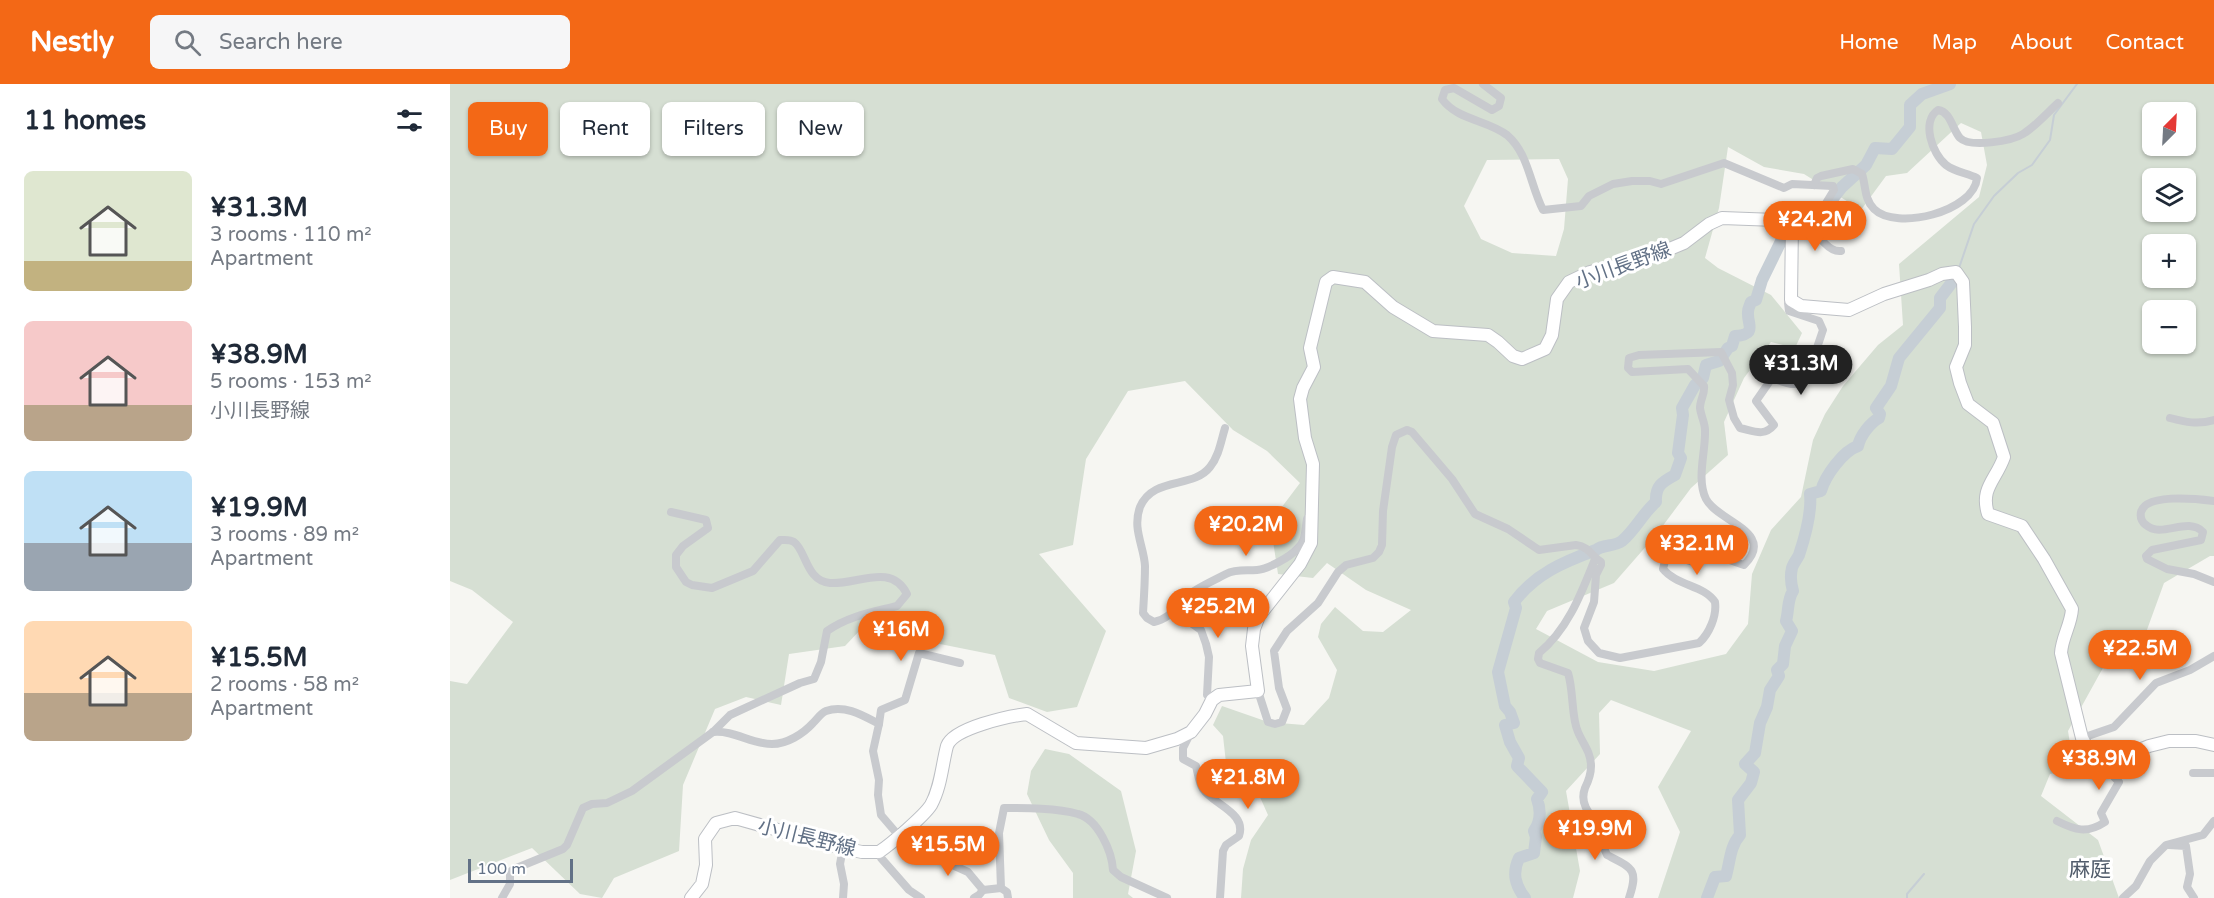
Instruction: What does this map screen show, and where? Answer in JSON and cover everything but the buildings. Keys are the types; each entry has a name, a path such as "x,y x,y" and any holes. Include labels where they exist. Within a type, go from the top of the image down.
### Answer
{"main road":[{"name":"小川長野線","path":"1258,691 1252,646 1254,629 1259,616 1286,584 1311,543 1312,464 1305,438 1300,399 1314,367 1310,348 1326,282 1333,277 1365,282 1393,306 1433,331 1488,335 1513,356 1522,359 1545,349 1552,334 1557,300 1569,282 1590,272 1648,258 1684,243 1709,224 1722,218 1776,219 1792,223"},
{"path":"1792,223 1791,300 1801,306 1849,310 1884,294 1942,274 1956,272 1964,282 1965,345 1956,368 1968,404 1993,423 2004,457 1987,489 1984,501 1988,514 2022,526 2044,559 2072,609 2061,640 2061,654 2082,738 2091,755 2115,756 2169,741 2196,741 2214,745"},
{"path":"1191,732 1205,714 1212,699 1230,692 1258,691"},
{"name":"小川長野線","path":"691,898 702,884 706,865 705,839 716,823 735,818 843,848 862,852 879,852 930,806 952,738 988,722 1027,714 1076,743 1104,746 1146,748 1177,739 1191,732"}],"street":[{"path":"1483,84 1501,98 1498,106 1492,110 1454,88 1445,90 1442,99 1447,105 1476,122 1501,131 1515,144 1523,155 1543,210 1581,206 1589,196 1613,184 1641,181 1661,184 1724,163 1784,188 1792,184 1829,184 1833,186 1834,190 1822,208 1792,223"},
{"path":"1814,185 1817,177 1853,169 1862,174 1871,205 1875,210 1887,216 1918,217 1945,210 1967,196 1975,186 1977,178 1954,170 1942,162 1930,136 1930,118 1933,113 1938,110 1944,112 1963,140 1970,143 1987,142 2022,134 2058,103"},
{"path":"1806,218 1829,248 1837,252 1841,251"},
{"path":"1258,691 1268,722 1275,724 1282,722 1286,717 1287,709 1279,688 1274,651 1287,632 1318,603 1338,572 1346,565 1373,558 1379,552 1382,545 1383,511 1393,441 1402,431 1412,432 1418,438 1452,478 1475,514 1508,529 1539,550 1576,545 1587,547 1595,559 1601,562 1596,575 1594,602 1584,628 1588,641 1599,653 1620,658 1692,646 1705,637 1713,619 1715,602 1710,596 1676,581 1667,574 1663,569 1665,561 1671,555 1693,562 1718,556 1744,566 1754,548 1754,542 1752,537 1709,504 1703,491 1705,428 1700,408 1704,386 1688,369 1632,372 1628,368 1629,358 1639,355 1721,352 1732,373 1733,385 1729,400 1734,418 1740,428 1762,434 1774,425 1756,401 1772,378 1792,384 1798,382 1813,361 1823,330 1819,321 1789,311 1788,303 1791,300"},
{"path":"2170,418 2189,423 2214,420"},
{"path":"1225,428 1220,448 1210,468 1195,477 1157,489 1147,496 1140,506 1137,530 1145,564 1143,613 1147,618 1154,622 1167,618 1187,596 1229,572 1270,567 1291,554 1304,540 1307,519 1312,516"},
{"path":"2214,501 2156,499 2142,510 2141,518 2145,525 2157,529 2190,526 2200,529 2203,532 2201,540 2152,550 2146,556 2147,560 2167,569 2194,574 2214,582"},
{"path":"502,898 510,884 510,873 514,868 558,852 567,845 583,808 592,804 607,803 626,794 723,725 725,719 740,710 814,679 827,631 835,625 867,612 897,606 907,594 902,584 895,579 859,579 829,583 819,579 808,567 796,544 787,540 780,540 753,571 712,588 692,585 686,582 676,567 676,555 683,546 708,528 708,523 706,520 671,512"},
{"path":"1595,559 1578,603 1553,641 1539,653 1538,659 1540,663 1568,673 1572,686 1577,732 1588,750 1592,768 1582,795 1584,803 1586,810 1605,832 1604,848 1607,855 1630,867 1634,874 1635,881 1629,898"},
{"path":"1180,604 1191,622 1201,630 1206,644 1209,657 1207,695 1212,699"},
{"path":"960,663 919,653 905,700 881,710 873,751 879,780 878,795 881,815 899,836 926,853 968,872 983,890"},
{"path":"2082,738 2121,725 2156,683 2198,666 2214,656"},
{"path":"713,732 726,731 773,744 803,732 824,711 835,709 854,711 879,724"},
{"path":"1191,732 1183,748 1183,759 1196,766 1204,790 1219,805 1236,816 1241,824 1239,836 1226,845 1223,851 1220,898"},
{"path":"2057,821 2083,831 2095,829 2105,822 2101,813 2118,782 2114,777 2135,752"},
{"path":"2193,773 2214,773"},
{"path":"1001,888 999,833 1004,808 1035,809 1080,814 1095,827 1104,839 1112,858 1113,870 1121,877 1167,898"},
{"path":"2123,898 2136,886 2150,861 2166,845 2203,835 2214,821"},
{"path":"2166,845 2186,846 2190,874 2187,887 2194,898"},
{"path":"843,848 840,864 843,898"},
{"path":"879,852 881,858 909,890 921,898"},
{"path":"983,890 1001,888 1007,891 1008,898"},
{"path":"974,898 983,890"}],"shaded area":[{"path":"450,84 2214,84 2214,556 2210,556 2164,583 2144,638 2147,666 2104,666 2068,731 2074,769 2050,774 2041,796 2098,840 2119,898 1658,898 1680,832 1658,787 1691,731 1611,700 1599,713 1600,754 1566,791 1580,871 1573,898 1241,898 1243,869 1251,840 1268,815 1255,786 1226,763 1223,736 1213,725 1222,706 1268,722 1304,725 1329,698 1337,670 1318,637 1321,624 1335,607 1363,631 1383,632 1411,610 1366,590 1327,563 1313,578 1278,574 1273,541 1266,528 1300,483 1267,451 1233,430 1185,381 1128,391 1086,459 1073,545 1039,554 1106,631 1077,707 1047,712 1009,698 995,655 915,639 890,626 866,624 845,646 789,654 781,705 746,697 715,709 683,785 679,851 614,878 602,898 580,894 532,848 450,880 450,681 467,684 513,622 472,590 450,581","holes":["1961,123 1981,132 1987,165 1979,197 1899,264 1903,325 1878,345 1843,386 1825,414 1813,440 1801,497 1771,530 1752,574 1748,624 1726,654 1654,671 1598,662 1536,629 1547,611 1614,583 1656,535 1691,488 1728,455 1724,422 1744,378 1771,342 1795,348 1802,333 1771,295 1718,268 1705,258 1719,208 1728,147 1764,167 1804,174 1861,210 1886,176 1907,173","1559,159 1568,179 1564,229 1556,256 1512,253 1481,239 1464,206 1487,160"]},
{"path":"1045,749 1069,754 1121,791 1136,851 1128,894 1133,898 1073,898 1073,873 1049,840 1027,794 1031,771"}],"waterway":[{"path":"1525,898 1517,884 1515,874 1519,858 1534,853 1536,837 1534,831 1540,815 1537,799 1542,792 1517,766 1519,758 1510,742 1505,725 1514,723 1505,706 1498,672 1516,608 1514,602 1522,592 1550,570 1572,559 1622,541 1656,502 1660,485 1675,475 1681,458 1678,453 1682,408 1695,385 1703,378 1706,365 1719,361 1732,346 1735,336 1749,331 1749,307 1751,302 1756,300 1762,280 1786,231 1829,208 1842,187 1866,165 1875,148 1892,149 1910,127 1910,105 1922,94 1950,84"},
{"path":"1959,268 1974,224 1994,196 2018,173 2032,165 2050,140 2054,115 2077,84"},
{"path":"1707,898 1715,877 1726,876 1732,849 1740,835 1738,800 1751,783 1754,772 1745,764 1755,753 1760,723 1767,707 1770,690 1779,676 1777,670 1783,664 1785,646 1792,631 1786,621 1793,591 1791,571 1806,533 1810,494 1821,491 1835,465 1846,453 1858,446 1866,430 1879,418 1880,414 1876,408 1891,386 1899,358 1940,308 1940,298 1953,281"},
{"path":"1907,898 1907,894 1924,874"}],"district":[{"name":"麻庭","path":"2090,869"}]}
